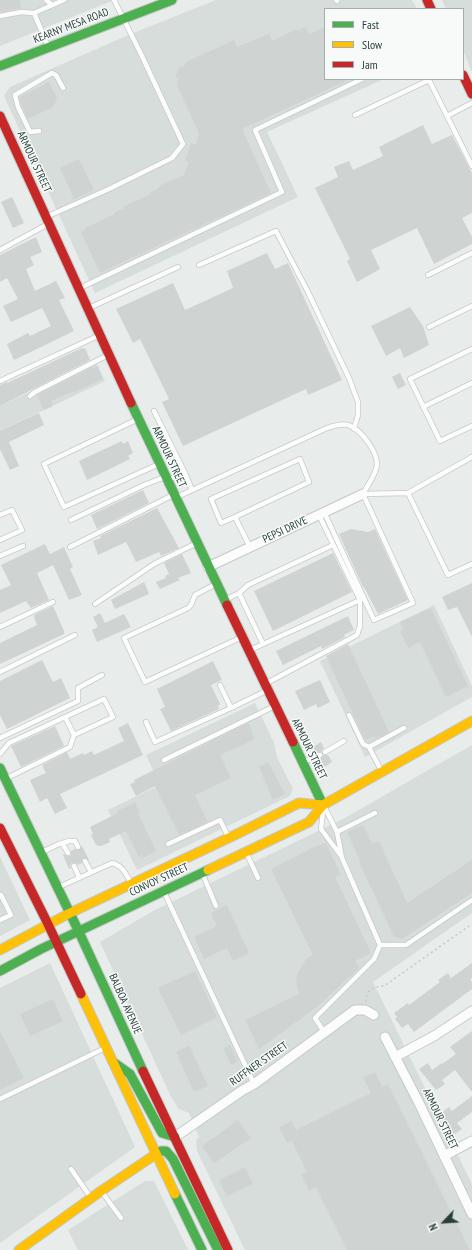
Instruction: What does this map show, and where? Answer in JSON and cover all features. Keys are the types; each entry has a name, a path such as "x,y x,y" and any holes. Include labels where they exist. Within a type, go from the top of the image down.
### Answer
{"main road":[{"name":"KEARNY MESA ROAD","path":"0,66 172,0"},
{"path":"464,77 472,94"},
{"name":"ARMOUR STREET","path":"0,116 3,129 48,220 166,479 323,805"},
{"name":"CONVOY STREET","path":"0,971 56,942 309,822 323,805 472,721"},
{"name":"BALBOA AVENUE","path":"0,768 79,932 138,1061 228,1250"},
{"name":"CONVOY STREET","path":"0,950 70,913 229,838 299,803 323,805"},
{"path":"0,828 48,924 105,1048 202,1250"},
{"path":"111,1060 130,1074 162,1134 175,1136"},
{"path":"19,1250 101,1191 156,1154 161,1151 166,1151 173,1159 218,1250"}],"street":[{"name":"PEPSI DRIVE","path":"208,567 363,494"},
{"name":"RUFFNER STREET","path":"175,1136 254,1084 355,1010 365,1010"},
{"path":"365,1010 374,1015"},
{"path":"395,1058 434,1036 472,1011"},
{"name":"ARMOUR STREET","path":"385,1036 472,1214"},
{"path":"444,1156 472,1141"}],"lane":[{"path":"46,0 52,5"},
{"path":"0,16 21,12 34,13 64,0"},
{"path":"0,250 48,220 172,158 183,144 124,18 114,0"},
{"path":"34,13 49,47"},
{"path":"39,131 30,132 18,107 15,95 52,74 56,75 63,88"},
{"path":"79,289 282,192 255,130 360,80"},
{"path":"355,115 429,80 472,166"},
{"path":"447,116 472,103"},
{"path":"199,265 276,231 308,292 349,378 358,402 358,415 354,429"},
{"path":"428,275 472,253"},
{"path":"88,308 178,266"},
{"path":"429,327 472,306"},
{"path":"0,381 100,335"},
{"path":"472,349 410,379 440,441 472,426"},
{"path":"30,396 35,392 109,355"},
{"path":"423,407 472,383"},
{"path":"154,411 192,490"},
{"path":"138,419 44,464 54,486 64,507 159,464"},
{"path":"70,547 174,496 192,490 336,425 348,425 360,432 374,452 377,468 363,494"},
{"path":"363,494 408,493 472,456"},
{"path":"300,459 310,482 235,517 222,523 211,499 300,459"},
{"path":"71,520 144,485 185,474"},
{"path":"408,493 448,575 472,564"},
{"path":"321,513 374,620 413,603 363,494"},
{"path":"0,516 12,510 22,530 0,540"},
{"path":"146,722 155,742 231,708 357,635 360,626 360,600 333,545 321,513"},
{"path":"235,517 250,547"},
{"path":"95,604 154,564 197,543"},
{"path":"224,600 239,593 248,585 333,545"},
{"path":"0,556 23,546"},
{"path":"216,584 195,595 191,606 188,608 124,638 145,682 242,637"},
{"path":"239,593 263,644"},
{"path":"249,651 360,600"},
{"path":"0,627 53,602"},
{"path":"0,672 75,635"},
{"path":"0,738 78,701 78,688 102,675"},
{"path":"220,685 231,708"},
{"path":"0,754 9,743 104,699 113,717 74,735"},
{"path":"164,760 275,706"},
{"path":"349,715 363,744 369,747 382,772"},
{"path":"5,779 70,747 74,735 65,717"},
{"path":"369,747 404,728"},
{"path":"325,752 344,741"},
{"path":"303,762 320,755"},
{"path":"323,805 337,832 342,858 380,945 374,959 315,1018 324,1032"},
{"path":"323,805 321,830 342,858"},
{"path":"337,832 375,813"},
{"path":"168,844 220,820 229,838"},
{"path":"40,853 62,843 74,841 78,847"},
{"path":"62,843 68,853"},
{"path":"246,852 258,878"},
{"path":"85,861 91,872"},
{"path":"58,888 112,863 117,864 124,870 131,884"},
{"path":"74,866 79,877"},
{"path":"202,873 216,906"},
{"path":"163,891 254,1084"},
{"path":"0,896 1,895 11,915 0,920"},
{"path":"380,945 406,945 472,900"},
{"path":"0,1099 105,1048"},
{"path":"71,1169 91,1198"},
{"path":"101,1191 121,1218"}],"path":[{"path":"365,1010 367,992 372,988 384,986 472,924"}],"shaded area":[{"path":"0,0 114,0 0,46"},
{"path":"216,0 412,0 416,8 324,8 324,80 382,80 267,132 298,197 95,293 4,96 10,87 126,36"},
{"path":"442,0 472,0 472,72 464,52 464,8 446,8"},
{"path":"95,361 105,381 0,431 0,406"},
{"path":"434,605 472,686 472,697 365,757 320,661"},
{"path":"255,703 274,743 277,757 293,789 290,796 137,870 108,810 160,785 146,755"},
{"path":"472,745 472,913 373,982 472,1184 472,1250 245,1250 197,1151 196,1141 199,1137 189,1113 179,1109 171,1097 100,942 153,911 343,819"},
{"path":"0,857 30,920 0,936"},
{"path":"50,963 135,1147 0,1243 0,988"},
{"path":"145,1181 154,1181 188,1250 78,1250 68,1230"}],"building":[{"path":"0,0 20,0 21,8 0,12"},
{"path":"305,27 309,34 324,27 324,80 348,80 242,129 271,193 100,273 81,232 85,230 85,228 115,214 115,212 124,208 124,206 151,194 150,192 159,188 159,186 184,175 189,162 185,161 191,143 196,145 199,133 177,85 179,79 175,77 180,66 184,67 186,62 234,40 237,47 269,34 272,41 297,29 298,31"},
{"path":"49,82 57,98 53,107 28,119 19,97"},
{"path":"423,125 432,144 452,135 472,173 472,213 462,218 472,237 472,244 434,264 417,228 371,250 380,269 357,282 347,261 350,259 315,188 338,177 334,167 349,161 353,170 383,156 379,147"},
{"path":"79,159 94,190 74,199 60,168"},
{"path":"12,197 24,223 13,228 1,202"},
{"path":"36,237 42,252 30,257 34,265 26,269 35,291 56,281 65,298 59,300 74,331 14,360 7,344 28,333 30,336 51,326 42,308 11,322 3,306 18,299 7,278 0,282 0,255"},
{"path":"267,253 275,269 288,263 342,380 308,395 306,389 183,446 162,402 169,399 140,339 133,343 116,309 173,283 185,310 233,288 227,271"},
{"path":"410,307 423,326 429,345 404,358 400,348 386,356 371,326"},
{"path":"85,348 90,360 0,406 0,385"},
{"path":"98,366 103,379 51,401 53,406 44,410 37,395 93,367"},
{"path":"400,373 406,385 398,389 392,377"},
{"path":"39,413 44,425 9,442 19,466 10,470 0,449 0,431"},
{"path":"122,441 123,444 128,441 133,453 128,456 130,459 87,480 79,461"},
{"path":"143,490 149,503 97,529 91,515"},
{"path":"157,508 179,548 161,556 159,552 136,562 126,542 98,555 93,541 101,538 100,536"},
{"path":"351,529 368,532 375,529 408,600 378,614 363,587 339,534"},
{"path":"45,544 50,554 64,547 73,567 70,569 82,595 69,600 53,565 37,573 49,600 31,608 26,601 0,613 0,590 11,585 1,565"},
{"path":"333,553 352,592 273,631 254,591"},
{"path":"182,554 191,573 178,578 180,580 160,589 156,582 166,578 165,576 169,574 164,563"},
{"path":"144,582 149,594 115,609 111,600"},
{"path":"472,583 472,637 457,607 448,610 442,597"},
{"path":"53,606 64,634 0,664 0,643 37,625 34,615"},
{"path":"431,608 468,686 446,697 420,642 408,648 400,631 403,629 400,622"},
{"path":"100,613 105,623 124,614 131,627 97,642 92,630 98,627 93,617"},
{"path":"348,616 354,630 344,635 345,637 322,649 321,646 283,665 276,651"},
{"path":"348,644 389,732 375,739 374,736 365,740 326,656"},
{"path":"42,660 53,682 61,678 70,698 7,729 0,715 0,681"},
{"path":"213,661 222,680 211,685 220,704 218,706 219,709 171,731 160,709 165,707 157,689"},
{"path":"320,680 330,702 318,708 316,704 304,710 295,691"},
{"path":"128,723 143,755 60,794 67,808 55,814 47,798 40,802 30,780 46,773 42,765 67,752 70,759 92,751 94,755 124,741 118,728"},
{"path":"248,723 255,739 220,755 231,778 195,795 208,822 179,835 155,786 136,796 130,784 135,782 134,780"},
{"path":"55,726 64,746 21,767 11,746"},
{"path":"321,742 324,748 321,752 316,753 313,747"},
{"path":"324,755 328,755 332,762 324,767 320,759"},
{"path":"268,762 285,794 273,800 259,767"},
{"path":"135,802 140,813 138,814 156,851 143,858 142,855 139,857 126,831 109,839 110,842 101,846 96,845 91,835 93,834 90,827 118,813 117,811"},
{"path":"363,825 372,844 379,841 407,903 472,860 472,893 402,939 394,937 360,864 361,863 347,832"},
{"path":"326,843 341,875 335,877 371,953 355,961 359,968 317,1007 259,1049 245,1020 299,994 296,980 298,972 307,958 313,955 271,869 316,846"},
{"path":"82,846 89,860 84,858 82,859 82,863 78,865 76,863 72,863 70,865 71,868 69,869 63,855 70,856 71,851 75,849 79,850"},
{"path":"227,905 249,953 233,961 227,948 204,959 194,937 217,926 211,913"},
{"path":"472,963 472,978 470,979 472,982 472,989 414,1032 408,1024 402,1028 395,1019 397,1017 394,1013 408,1003 409,1005 440,982 438,980 448,973 451,978"},
{"path":"195,971 217,1017 181,1035 158,988"},
{"path":"53,999 63,1021 30,1036 20,1014"},
{"path":"0,1031 24,1078 0,1090"},
{"path":"472,1031 472,1092 455,1070 442,1080 445,1084 436,1090 419,1069 428,1063 432,1070 456,1054 450,1047"},
{"path":"189,1045 208,1086 194,1092 176,1052"},
{"path":"230,1045 238,1062 231,1065 223,1048"},
{"path":"375,1072 382,1087 388,1084 470,1250 347,1250 316,1187 309,1191 301,1174 307,1172 292,1141 287,1143 279,1127 292,1121 296,1130 371,1093 363,1077"},
{"path":"472,1096 472,1112 457,1123 462,1129 453,1135 442,1118 444,1117 441,1113 449,1107 452,1111"},
{"path":"238,1120 251,1138 214,1163 202,1146"},
{"path":"245,1167 253,1184 227,1196 219,1180"}],"traffic: fast":[{"path":"0,66 172,0"},
{"path":"131,403 227,605"},
{"path":"293,742 323,805"},
{"path":"0,768 79,932 143,1071"},
{"path":"0,971 41,949 208,870"},
{"path":"113,1062 130,1074 162,1133 175,1137"},
{"path":"156,1154 161,1151 166,1151 173,1159 218,1250"},
{"path":"175,1194 202,1250"}],"traffic: slow":[{"path":"208,870 309,822 323,805 472,721"},
{"path":"0,950 70,913 299,803 323,805"},
{"path":"81,994 175,1194"},
{"path":"19,1250 101,1191 156,1154"}],"traffic: jam":[{"path":"427,0 431,8"},
{"path":"464,77 472,94"},
{"path":"0,116 131,403"},
{"path":"227,605 293,742"},
{"path":"0,828 81,994"},
{"path":"143,1071 228,1250"}]}
